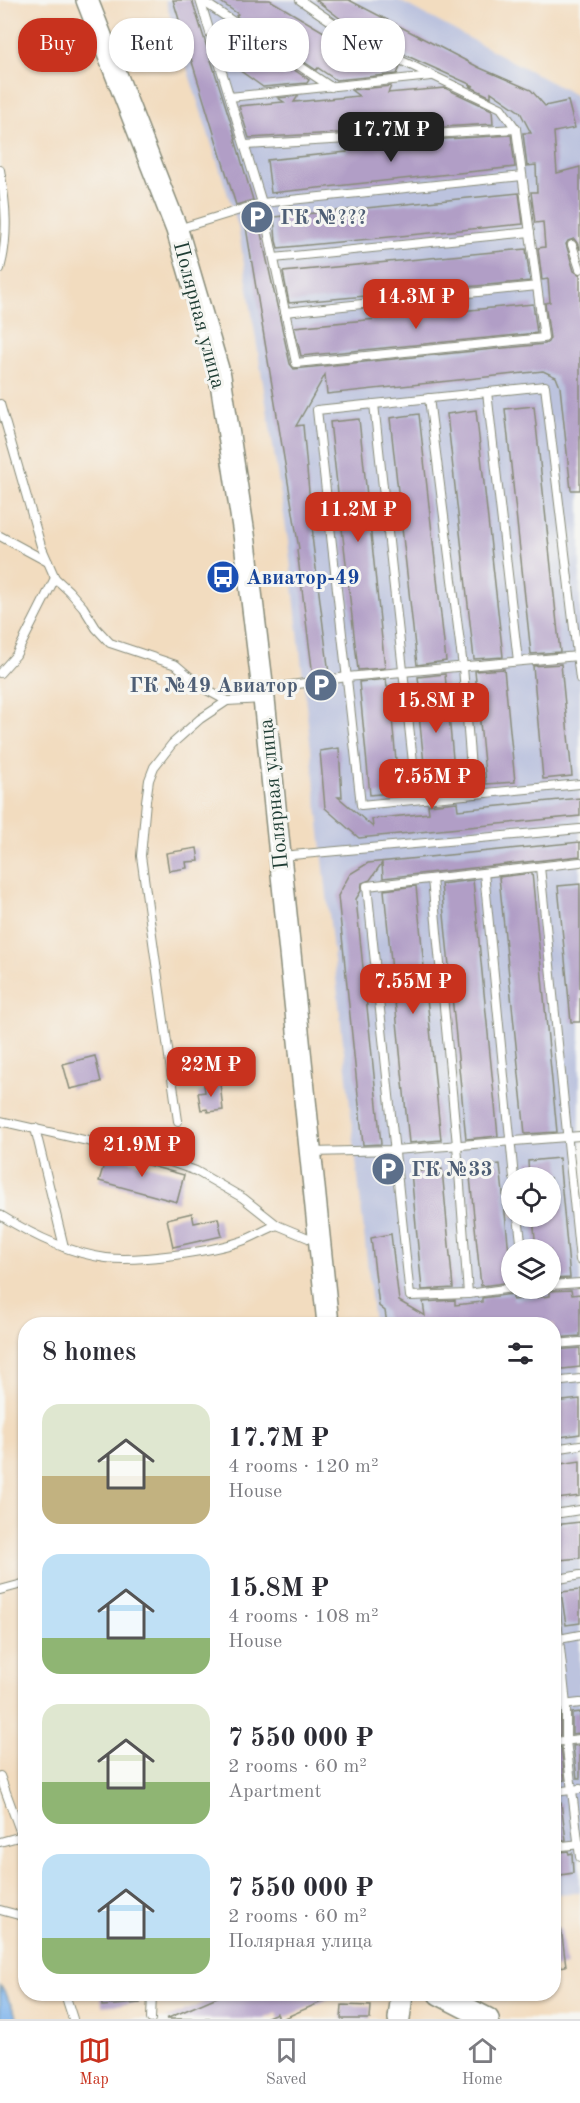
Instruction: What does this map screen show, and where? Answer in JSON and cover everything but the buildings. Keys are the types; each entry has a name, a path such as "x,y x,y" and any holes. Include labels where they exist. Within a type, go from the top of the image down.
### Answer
{"main road":[{"name":"Полярная улица","path":"87,0 177,230 220,376 244,534 263,694 327,1317"},
{"path":"399,2019 401,2001"},
{"path":"453,2001 488,2019"}],"lane":[{"path":"200,0 331,87"},
{"path":"200,0 262,202 296,363 544,338 516,129 501,108 360,41 300,0"},
{"path":"230,97 433,76"},
{"path":"244,145 516,129"},
{"path":"0,170 5,199 7,237 0,269"},
{"path":"177,230 262,202 522,176"},
{"path":"274,258 530,231"},
{"path":"572,245 580,269"},
{"path":"285,312 537,286"},
{"path":"580,679 546,386 317,410 361,805 580,784"},
{"path":"487,392 518,662"},
{"path":"429,398 463,667 473,794"},
{"path":"0,404 41,546 55,578 76,599 96,628 110,643 176,665 203,688 227,701"},
{"path":"374,404 417,799"},
{"path":"0,536 48,562"},
{"path":"0,673 16,655 55,578"},
{"path":"178,1121 141,856 149,780 154,767 172,744 201,719 227,701 347,677 578,656"},
{"path":"279,856 580,829"},
{"path":"501,1290 468,1294 410,1296 367,886 580,862"},
{"path":"540,867 580,1260"},
{"path":"484,873 513,1167"},
{"path":"432,879 457,1145 468,1294"},
{"path":"0,1120 154,1155 196,1171 243,1198 277,1225 320,1243"},
{"path":"34,1128 64,1248"},
{"path":"311,1152 394,1150 580,1136"},
{"path":"0,1215 22,1229 64,1248 106,1258 129,1259 171,1255 239,1242 277,1225"},
{"path":"561,1284 580,1283"},
{"path":"561,1343 580,1342"},
{"path":"561,1381 580,1379"},
{"path":"561,1448 580,1445"},
{"path":"561,1513 580,1510"},
{"path":"561,1579 580,1575"},
{"path":"0,1590 18,1585"},
{"path":"561,1639 580,1635"},
{"path":"561,1672 566,1705 566,1741 576,1790 580,1857"},
{"path":"561,1705 580,1702"},
{"path":"561,1741 580,1739"},
{"path":"0,1776 18,1825"},
{"path":"561,1791 576,1790"},
{"path":"0,1842 18,1837"},
{"path":"561,1846 579,1844"},
{"path":"0,1910 18,1915"},
{"path":"67,2001 73,2019"},
{"path":"151,2019 152,2001"}],"shaded area":[{"path":"165,0 398,0 575,95 580,111 580,1893 561,1894 561,1317 373,1317 288,541 238,226 188,72 194,72 194,18 171,18"}],"water":[{"path":"0,1986 3,1989 18,2019 0,2019"}],"place":[{"name":"ГК №???","path":"257,217"},
{"name":"Авиатор-49","path":"223,577"},
{"name":"ГК №49 Авиатор","path":"321,685"},
{"name":"ГК №33","path":"388,1169"}]}
